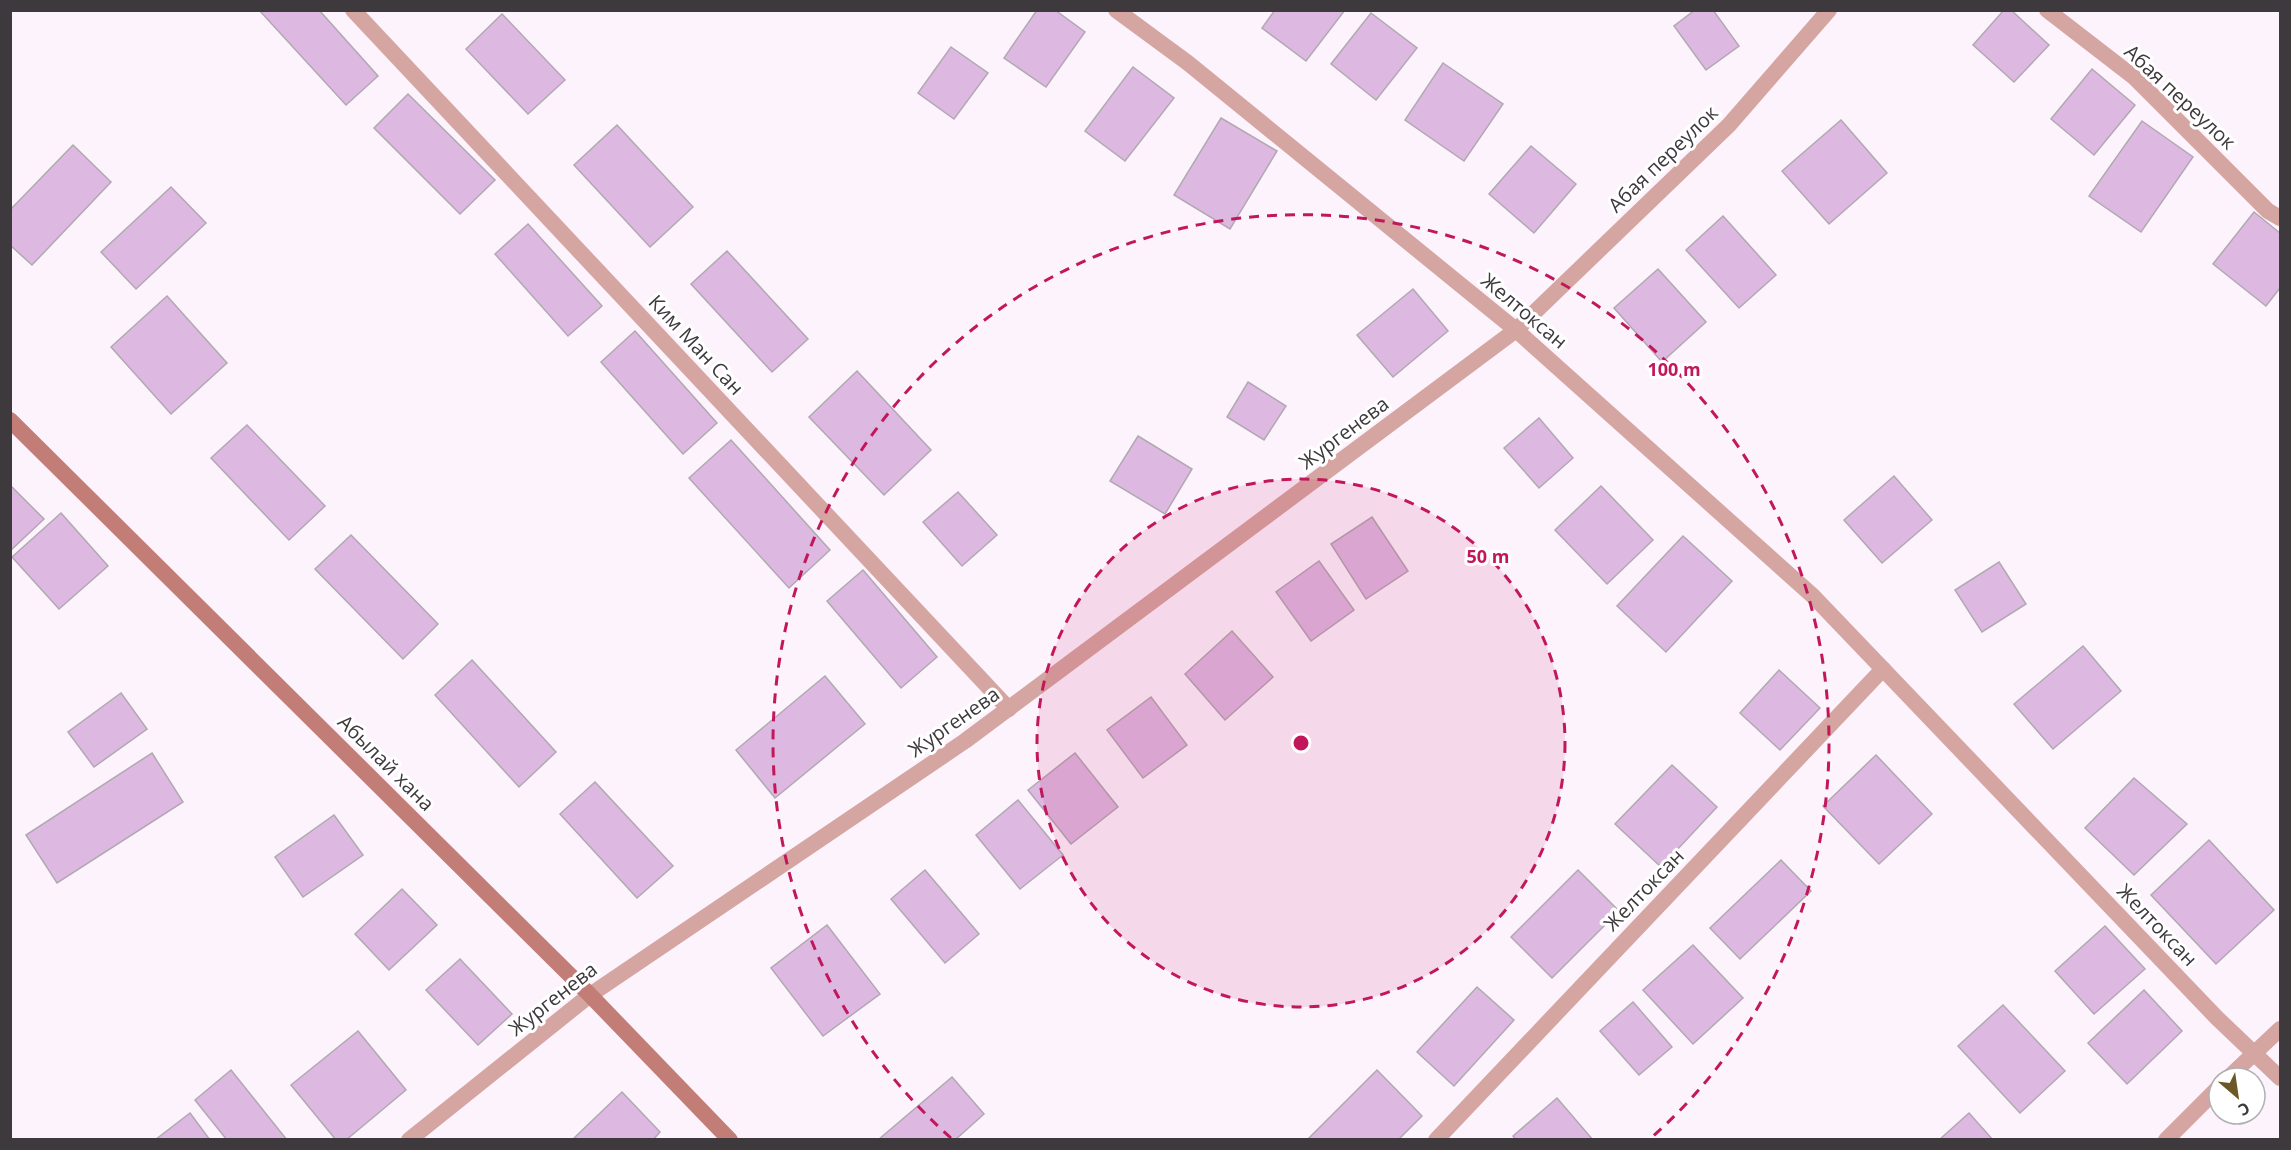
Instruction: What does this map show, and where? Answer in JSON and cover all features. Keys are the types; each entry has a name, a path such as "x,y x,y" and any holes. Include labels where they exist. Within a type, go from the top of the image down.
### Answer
{"main road":[{"name":"Абылай хана","path":"10,420 590,995 729,1140"}],"street":[{"name":"Ким Ман Сан","path":"352,10 1009,709"},
{"name":"Желтоксан","path":"1116,10 1188,63 1516,330 1813,596 2217,1018 2280,1078"},
{"name":"Абая переулок","path":"1516,330 1729,125 1829,10"},
{"name":"Абая переулок","path":"2047,10 2135,78 2268,211 2280,218"},
{"name":"Жургенева","path":"409,1140 590,995 965,741 1516,330"},
{"name":"Желтоксан","path":"1436,1140 1882,669"},
{"path":"2240,1066 2280,1029"},
{"path":"2166,1140 2207,1099"}],"building":[{"path":"259,10 319,10 378,76 346,105"},
{"path":"1037,10 1055,10 1085,32 1046,87 1004,58"},
{"path":"1275,10 1345,10 1306,61 1262,28"},
{"path":"1695,10 1713,10 1739,46 1706,70 1674,26"},
{"path":"2004,10 2011,10 2049,45 2014,82 1973,45"},
{"path":"1371,13 1417,48 1376,100 1331,64"},
{"path":"502,14 565,80 528,114 466,49"},
{"path":"951,47 988,73 954,119 918,93"},
{"path":"1443,63 1503,104 1464,161 1405,120"},
{"path":"1133,67 1174,98 1125,161 1085,131"},
{"path":"2092,69 2135,105 2094,155 2051,119"},
{"path":"408,94 495,180 460,214 374,128"},
{"path":"1221,118 1277,151 1230,229 1174,195"},
{"path":"1841,120 1887,173 1829,224 1782,171"},
{"path":"2142,121 2193,157 2141,232 2089,196"},
{"path":"617,125 693,207 650,247 574,165"},
{"path":"73,145 111,182 32,265 10,245 10,210"},
{"path":"1531,146 1576,184 1534,233 1489,194"},
{"path":"171,187 206,223 136,289 101,252"},
{"path":"2254,212 2280,233 2280,288 2266,306 2213,264"},
{"path":"1723,216 1776,275 1739,308 1686,250"},
{"path":"528,224 602,306 568,336 495,254"},
{"path":"727,251 808,339 772,372 691,284"},
{"path":"1658,269 1706,322 1662,362 1614,308"},
{"path":"1413,289 1448,331 1393,377 1357,335"},
{"path":"167,296 227,363 171,414 111,347"},
{"path":"635,331 717,423 683,454 601,362"},
{"path":"857,371 931,450 884,495 809,417"},
{"path":"1248,382 1286,406 1264,440 1227,417"},
{"path":"1539,418 1573,458 1539,488 1504,448"},
{"path":"247,425 325,506 289,540 211,458"},
{"path":"1138,436 1192,469 1165,514 1110,481"},
{"path":"731,440 830,550 789,588 689,478"},
{"path":"1894,476 1932,520 1882,563 1844,520"},
{"path":"10,485 44,519 10,551"},
{"path":"1601,486 1653,540 1607,584 1555,530"},
{"path":"958,492 997,535 962,566 923,522"},
{"path":"61,513 108,566 59,609 12,557"},
{"path":"1372,517 1408,571 1366,599 1331,544"},
{"path":"351,535 438,624 403,659 315,569"},
{"path":"1683,536 1732,581 1666,652 1617,606"},
{"path":"1319,561 1354,610 1311,641 1276,592"},
{"path":"1999,562 2026,604 1982,632 1955,590"},
{"path":"863,570 937,657 901,688 827,601"},
{"path":"1232,631 1273,677 1225,720 1185,674"},
{"path":"2083,646 2121,691 2053,749 2014,704"},
{"path":"472,660 556,752 519,787 435,695"},
{"path":"1779,670 1820,708 1780,750 1740,713"},
{"path":"825,676 865,724 775,798 736,750"},
{"path":"121,693 147,729 94,767 68,732"},
{"path":"1151,697 1187,745 1143,778 1107,730"},
{"path":"152,753 183,802 57,883 26,835"},
{"path":"1075,753 1118,807 1071,844 1028,790"},
{"path":"1876,755 1932,814 1879,864 1823,806"},
{"path":"1672,765 1717,807 1661,867 1615,824"},
{"path":"2134,778 2187,824 2134,875 2085,828"},
{"path":"595,782 673,866 637,898 560,814"},
{"path":"1018,800 1063,855 1020,889 976,835"},
{"path":"334,815 363,855 303,897 275,857"},
{"path":"2209,840 2274,910 2216,964 2151,895"},
{"path":"1781,860 1811,891 1740,959 1710,928"},
{"path":"925,870 979,934 945,963 891,899"},
{"path":"1578,870 1619,911 1552,978 1511,937"},
{"path":"402,889 437,925 389,970 355,934"},
{"path":"827,925 880,994 823,1036 771,968"},
{"path":"2105,926 2145,969 2094,1014 2055,971"},
{"path":"1693,945 1743,998 1693,1044 1643,990"},
{"path":"460,959 512,1014 478,1045 426,990"},
{"path":"1477,987 1514,1020 1454,1086 1417,1052"},
{"path":"2144,990 2182,1031 2127,1084 2088,1043"},
{"path":"1633,1002 1672,1047 1639,1075 1600,1031"},
{"path":"2003,1005 2065,1071 2020,1113 1958,1046"},
{"path":"358,1031 406,1090 346,1140 336,1140 291,1085"},
{"path":"231,1070 287,1140 227,1140 195,1100"},
{"path":"1377,1070 1422,1116 1398,1140 1307,1140"},
{"path":"952,1077 984,1114 955,1140 878,1140"},
{"path":"622,1092 660,1132 653,1140 572,1140"},
{"path":"1557,1098 1593,1140 1516,1140 1513,1136"},
{"path":"190,1113 210,1140 155,1140"},
{"path":"1969,1113 1993,1140 1939,1140"}]}
